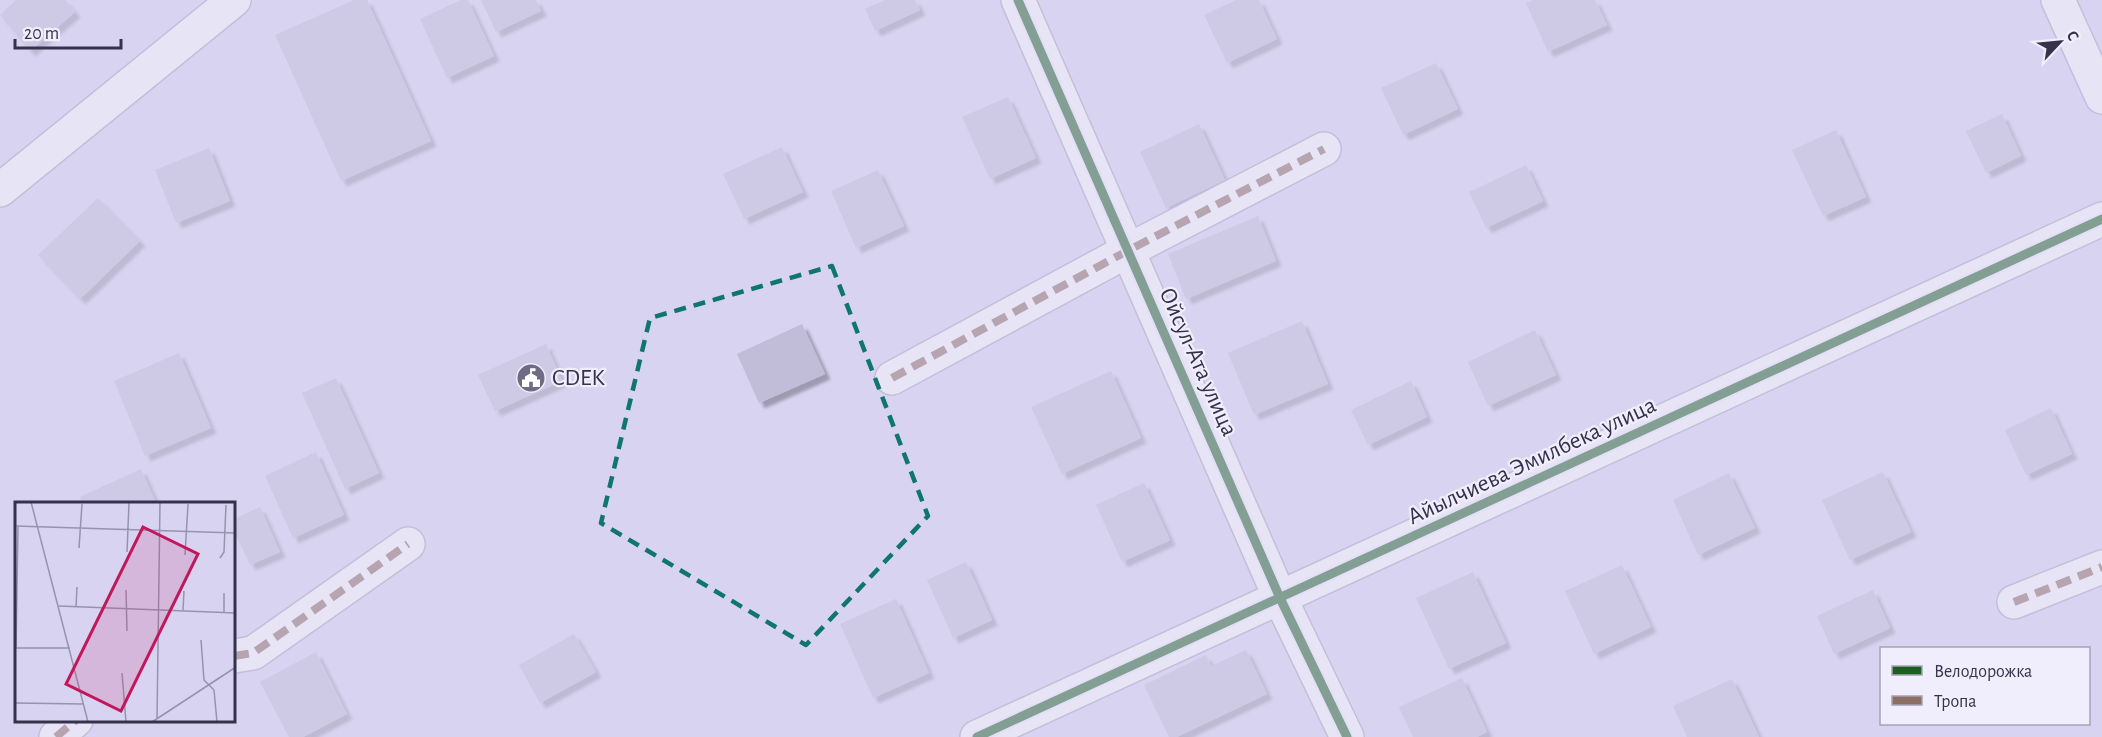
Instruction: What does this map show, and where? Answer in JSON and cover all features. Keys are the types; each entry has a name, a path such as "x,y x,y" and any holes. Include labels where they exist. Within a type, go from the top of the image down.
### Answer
{"street":[{"path":"0,190 234,0"},
{"name":"Ойсул-Ата улица","path":"1018,0 1280,598 1347,737"},
{"path":"2058,0 2102,97"},
{"path":"892,378 1129,250 1324,149"},
{"name":"Айылчиева Эмилбека улица","path":"977,737 2102,219"},
{"path":"236,656 253,653 408,544"},
{"path":"2014,602 2102,567"},
{"path":"56,737 74,722"}],"highlighted area":[{"path":"832,266 928,516 806,645 601,523 650,318"}],"building":[{"path":"16,0 65,0 75,12 30,51 0,15"},
{"path":"354,0 367,0 431,141 341,181 275,35"},
{"path":"461,0 468,0 494,56 447,78 420,19"},
{"path":"481,0 536,0 541,11 496,32"},
{"path":"885,0 915,0 920,10 875,31 865,9"},
{"path":"1236,0 1259,0 1277,39 1227,63 1204,15"},
{"path":"1533,0 1595,0 1607,25 1548,52 1526,3"},
{"path":"1436,63 1458,109 1403,135 1381,88"},
{"path":"1008,97 1036,158 990,179 962,117"},
{"path":"2002,114 2021,156 1986,173 1966,131"},
{"path":"1199,124 1225,180 1166,208 1140,152"},
{"path":"1836,130 1866,197 1823,216 1792,150"},
{"path":"782,147 803,192 744,219 723,174"},
{"path":"209,148 230,201 176,223 155,170"},
{"path":"1526,165 1543,201 1486,228 1469,192"},
{"path":"878,170 904,226 856,248 831,191"},
{"path":"98,198 140,241 80,299 38,255"},
{"path":"1258,216 1276,261 1186,299 1168,254"},
{"path":"1302,321 1328,384 1254,415 1228,353"},
{"path":"802,324 825,374 759,403 737,354"},
{"path":"1535,330 1556,375 1488,406 1468,362"},
{"path":"546,344 562,381 495,411 478,375"},
{"path":"179,353 211,428 145,456 114,381"},
{"path":"1111,371 1141,438 1062,474 1031,407"},
{"path":"336,378 379,473 345,489 302,393"},
{"path":"1411,381 1427,417 1368,445 1351,410"},
{"path":"2051,408 2072,454 2026,475 2005,430"},
{"path":"316,452 344,515 293,538 265,476"},
{"path":"141,469 156,502 82,502 80,497"},
{"path":"1883,472 1911,532 1850,560 1822,500"},
{"path":"1729,473 1755,528 1698,555 1673,500"},
{"path":"1144,483 1170,540 1122,562 1096,505"},
{"path":"260,507 280,552 250,565 236,535 236,518"},
{"path":"966,562 992,620 953,638 927,580"},
{"path":"1622,565 1651,627 1594,654 1565,591"},
{"path":"1473,572 1506,643 1449,669 1416,598"},
{"path":"1873,590 1890,628 1834,654 1817,616"},
{"path":"896,599 929,673 873,698 840,624"},
{"path":"574,634 596,672 540,703 519,665"},
{"path":"1246,650 1267,694 1177,737 1169,737 1144,685 1206,655 1211,666"},
{"path":"316,652 347,714 303,737 289,737 260,682"},
{"path":"1462,678 1487,732 1477,737 1413,737 1399,707"},
{"path":"1732,679 1759,737 1687,737 1673,706"}],"marked path":[{"path":"892,378 1129,250 1324,149"},
{"path":"236,656 253,653 408,544"},
{"path":"2014,602 2102,567"},
{"path":"56,737 74,722"}],"cycle path":[{"path":"1018,0 1280,598 1347,737"},
{"path":"977,737 2102,219"}],"place":[{"name":"CDEK","path":"531,378"}]}
